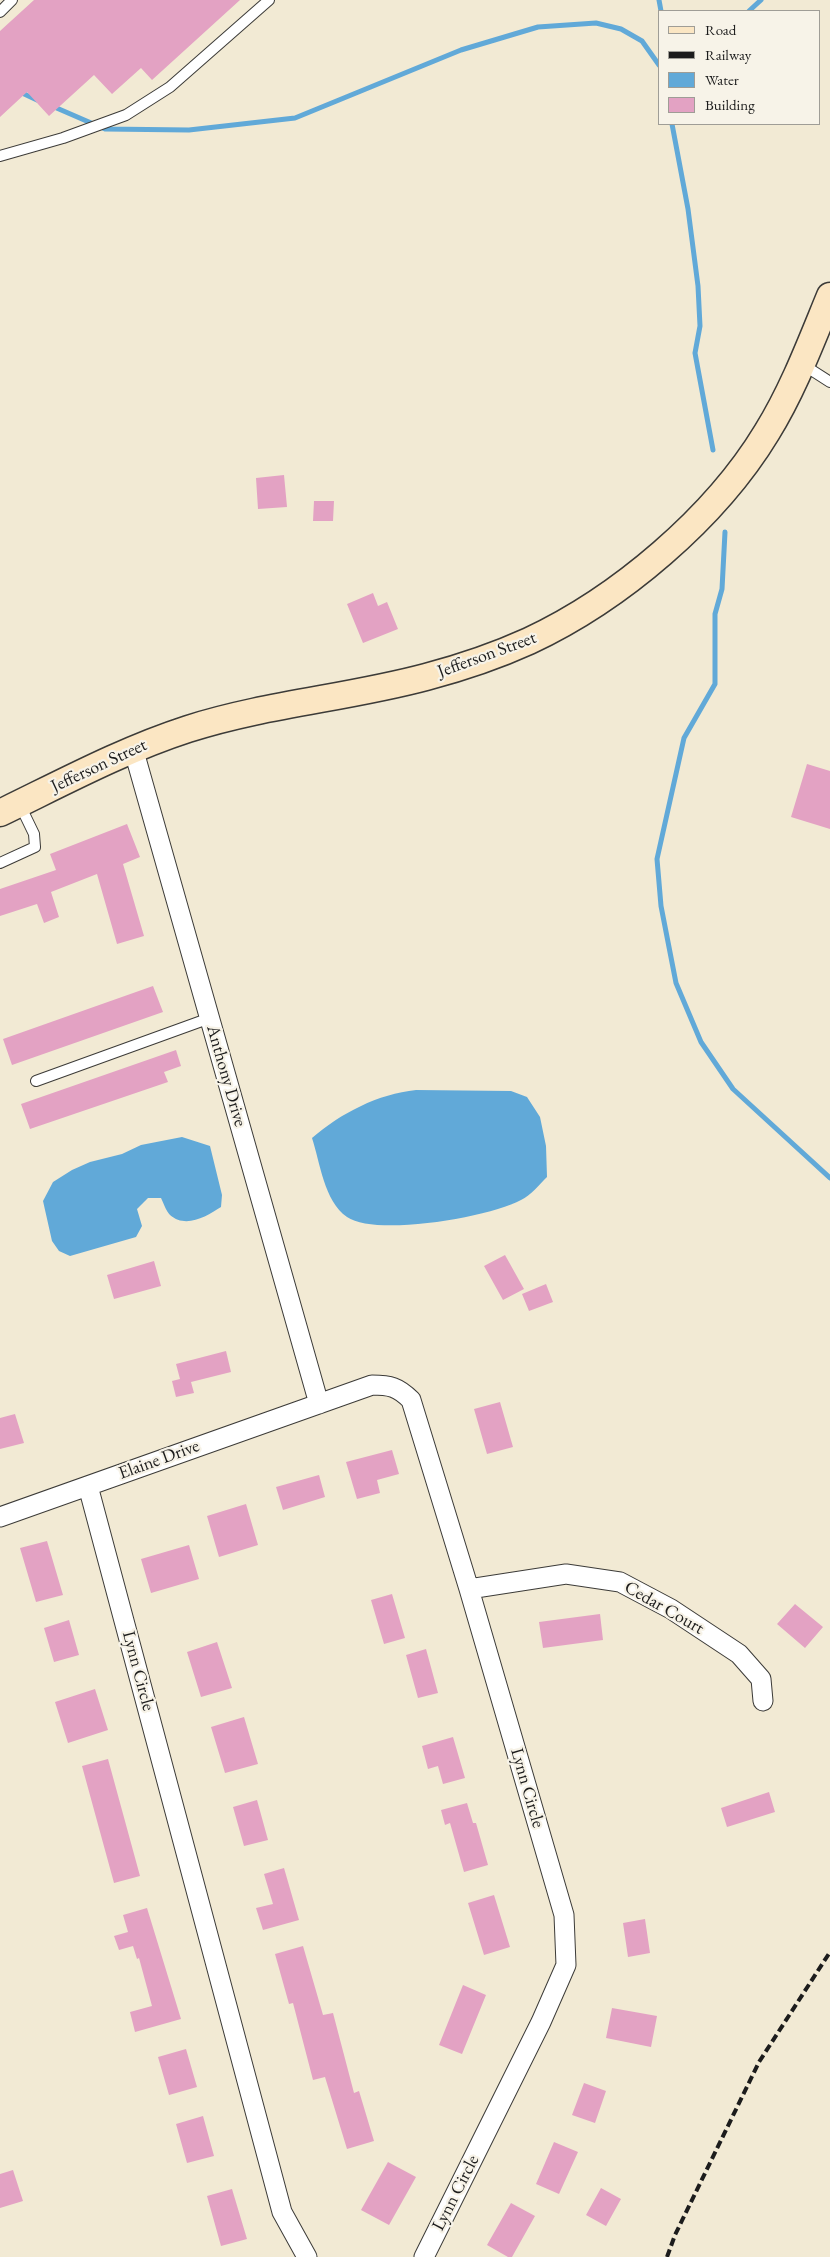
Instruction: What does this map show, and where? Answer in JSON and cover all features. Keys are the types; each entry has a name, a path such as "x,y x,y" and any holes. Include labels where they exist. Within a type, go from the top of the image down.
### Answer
{"street":[{"name":"Jefferson Street","path":"10,808 133,748 235,715 425,677 496,654 528,641 565,622 640,571 712,506 767,432 802,364 830,296"},
{"name":"Anthony Drive","path":"133,748 319,1404"},
{"name":"Lynn Circle","path":"319,1404 372,1385 388,1385 400,1389 411,1400 469,1589 564,1915 566,1965 541,2022 424,2257"},
{"name":"Elaine Drive","path":"0,1517 319,1404"},
{"name":"Lynn Circle","path":"88,1486 282,2212 307,2257"},
{"name":"Cedar Court","path":"469,1589 566,1574 620,1582 671,1609 738,1654 761,1679 763,1701"}],"lane":[{"path":"0,12 12,0"},
{"path":"0,156 62,138 126,115 170,87 268,0"},
{"path":"802,364 830,382"},
{"path":"0,863 35,847 34,834 10,808"},
{"path":"36,1081 210,1018"}],"water":[{"path":"416,1090 511,1091 527,1097 540,1117 546,1146 547,1177 532,1193 521,1200 485,1213 460,1218 407,1225 382,1225 362,1223 347,1217 339,1210 328,1191 312,1138 348,1113 374,1100"},
{"path":"182,1137 210,1146 222,1195 221,1207 196,1220 183,1221 170,1215 161,1198 148,1198 137,1209 142,1226 136,1237 70,1256 59,1251 52,1241 43,1201 53,1182 72,1170 90,1162 122,1154 141,1145"}],"building":[{"path":"34,0 240,0 152,80 141,68 112,94 94,75 49,116 27,92 0,117 0,31"},
{"path":"284,475 287,507 258,509 256,478"},
{"path":"314,501 334,501 333,521 313,521"},
{"path":"373,593 378,606 387,602 398,629 363,643 347,604"},
{"path":"807,764 830,771 830,829 791,817"},
{"path":"127,824 140,857 123,864 144,936 117,944 97,874 51,892 59,917 44,923 37,904 0,916 0,889 56,870 50,854"},
{"path":"153,986 163,1012 12,1065 3,1039"},
{"path":"176,1050 181,1066 164,1072 168,1082 30,1129 21,1104"},
{"path":"505,1255 524,1289 503,1300 484,1266"},
{"path":"154,1261 161,1286 114,1299 107,1275"},
{"path":"546,1284 553,1302 529,1311 522,1294"},
{"path":"226,1351 231,1372 191,1382 194,1393 176,1397 172,1381 180,1379 176,1364"},
{"path":"500,1402 513,1447 487,1454 474,1409"},
{"path":"15,1414 24,1443 0,1449 0,1418"},
{"path":"392,1450 399,1474 377,1480 380,1493 357,1499 346,1462"},
{"path":"319,1475 325,1497 283,1510 276,1487"},
{"path":"246,1504 258,1545 219,1557 207,1516"},
{"path":"47,1541 63,1595 36,1602 20,1548"},
{"path":"189,1545 199,1579 151,1593 141,1559"},
{"path":"392,1594 405,1638 384,1644 371,1600"},
{"path":"795,1604 823,1627 805,1648 777,1624"},
{"path":"600,1614 603,1640 543,1648 539,1622"},
{"path":"69,1620 79,1655 54,1662 44,1628"},
{"path":"217,1642 232,1688 201,1697 187,1652"},
{"path":"426,1649 438,1693 418,1698 406,1655"},
{"path":"95,1689 108,1730 68,1743 55,1702"},
{"path":"244,1717 258,1764 225,1773 211,1727"},
{"path":"453,1737 465,1778 443,1784 438,1766 428,1769 422,1746"},
{"path":"108,1759 140,1876 114,1883 82,1766"},
{"path":"769,1792 775,1812 727,1827 721,1808"},
{"path":"257,1800 268,1840 244,1846 233,1807"},
{"path":"467,1803 473,1823 476,1823 488,1865 464,1872 450,1823 445,1825 441,1810"},
{"path":"284,1868 299,1920 263,1930 256,1908 273,1904 264,1874"},
{"path":"494,1895 510,1947 484,1955 468,1903"},
{"path":"147,1908 181,2019 135,2032 130,2012 152,2006 139,1958 137,1959 133,1946 119,1950 114,1936 128,1932 123,1915"},
{"path":"645,1919 650,1953 628,1957 623,1923"},
{"path":"303,1946 323,2015 333,2013 354,2093 359,2091 374,2141 347,2149 325,2077 313,2080 293,2003 289,2004 275,1954"},
{"path":"463,1985 486,1995 462,2054 439,2045"},
{"path":"612,2008 657,2016 651,2047 606,2038"},
{"path":"186,2049 197,2087 169,2095 158,2057"},
{"path":"584,2083 606,2091 595,2123 572,2115"},
{"path":"203,2116 214,2156 187,2163 176,2124"},
{"path":"554,2142 578,2152 559,2194 536,2184"},
{"path":"388,2162 416,2177 389,2225 361,2210"},
{"path":"13,2170 23,2201 0,2208 0,2174"},
{"path":"601,2188 621,2199 606,2226 586,2215"},
{"path":"232,2189 247,2239 221,2246 207,2196"},
{"path":"511,2203 535,2216 512,2257 508,2257 487,2245"}],"waterway":[{"path":"659,0 661,10"},
{"path":"750,10 761,0"},
{"path":"52,106 105,129 189,130 295,118 461,50 538,27 596,23 621,29 642,41 658,64"},
{"path":"20,92 37,100"},
{"path":"672,125 688,209 698,286 700,326 695,353 713,450"},
{"path":"725,532 722,589 715,614 715,684 684,738 657,859 661,906 676,983 701,1042 733,1089 830,1178"}],"railway":[{"path":"667,2257 675,2235 759,2062 830,1952"}]}
